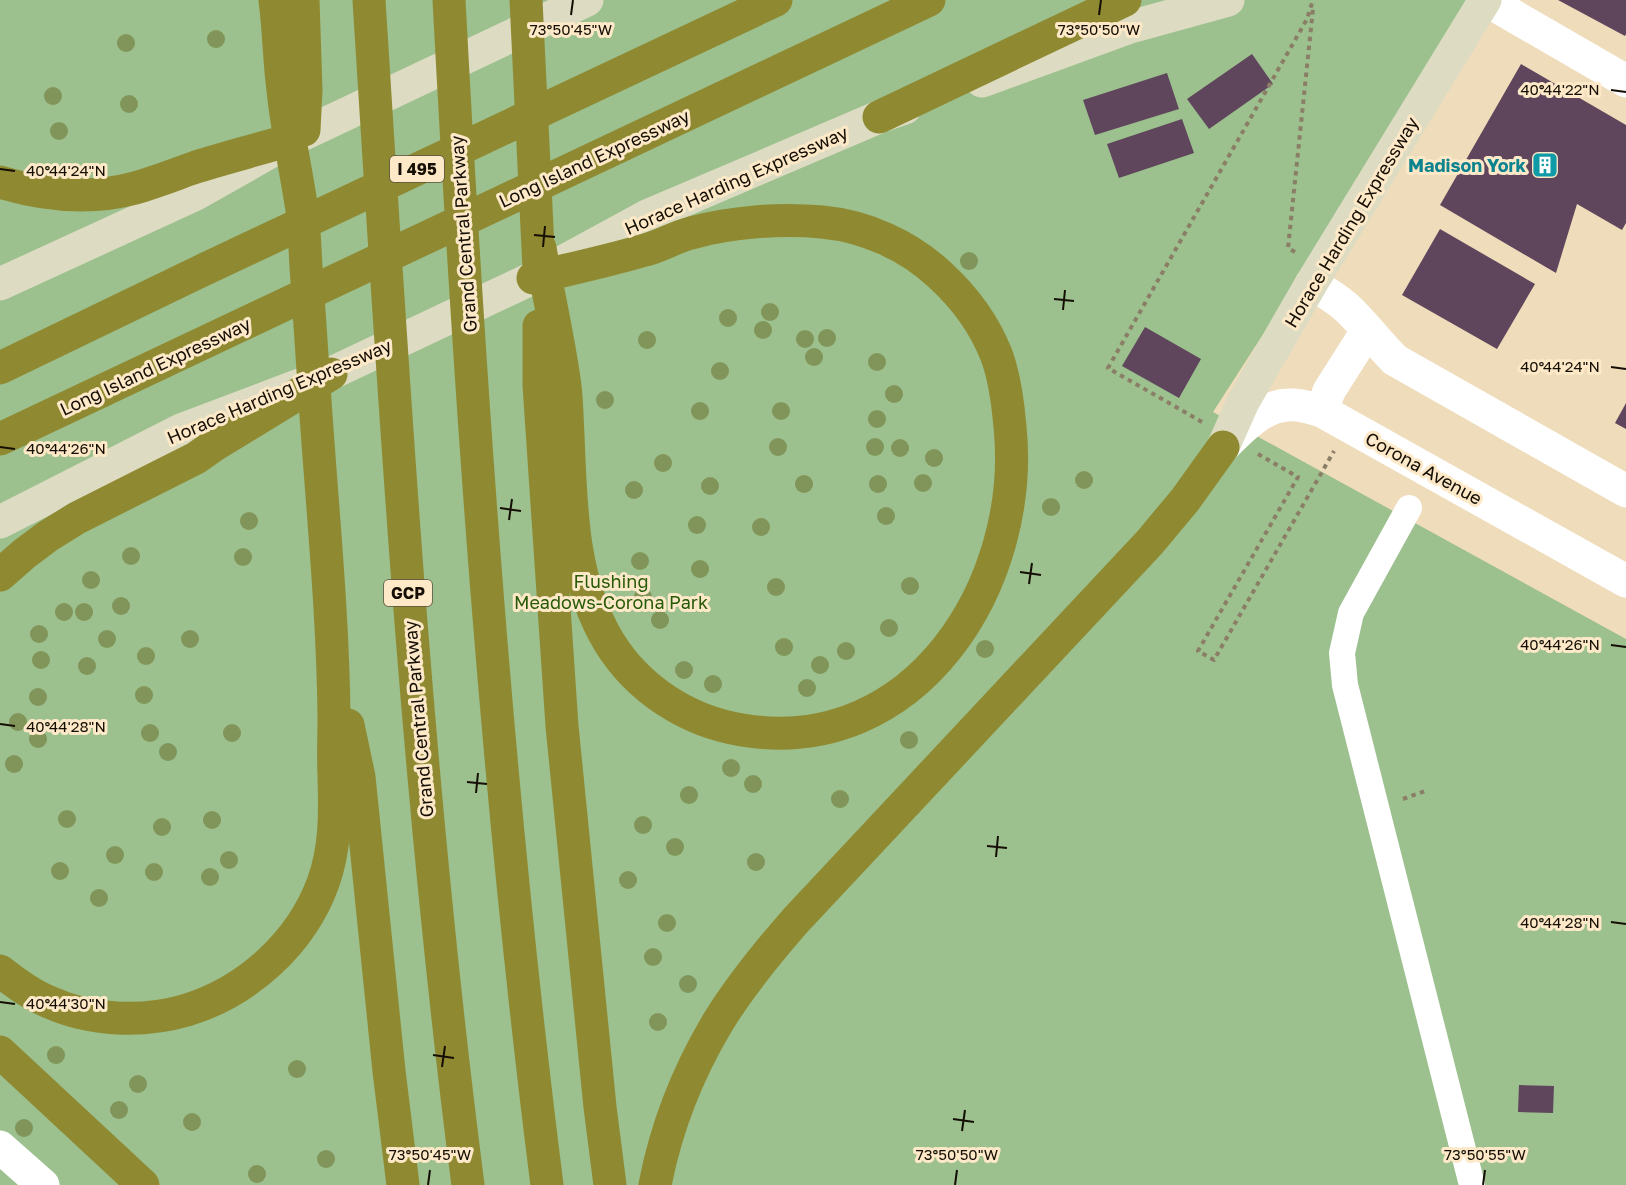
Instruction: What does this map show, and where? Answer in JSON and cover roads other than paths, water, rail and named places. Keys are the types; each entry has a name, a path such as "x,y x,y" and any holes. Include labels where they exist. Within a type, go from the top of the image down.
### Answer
{"highway":[{"path":"0,971 22,988 49,1003 78,1012 110,1018 140,1018 172,1014 198,1006 224,996 250,978 273,959 295,935 311,909 323,882 330,858 335,808 333,656 302,213 283,91 275,0"},
{"path":"302,213 306,90 303,0"},
{"name":"Grand Central Parkway","path":"369,0 413,665 437,925 468,1185"},
{"name":"Grand Central Parkway","path":"449,0 480,501 495,696 514,900 547,1185"},
{"path":"526,0 539,386 556,652 577,890 610,1185"},
{"name":"I 495","path":"0,368 776,0"},
{"name":"Long Island Expressway","path":"0,439 929,0"},
{"path":"879,117 1125,0"},
{"path":"0,182 43,193 75,195 132,189 162,180 195,181 293,139"},
{"path":"751,222 822,222 852,227 905,248 951,285 969,306 997,357 1009,416 1012,470 1004,532 995,559 966,620 948,648 929,670 908,689 850,721 821,729 789,733 758,732 724,727 697,718 648,688 628,668 611,645 597,620 580,572 574,542 566,388 536,263 649,249 688,234 716,227 751,222"},
{"path":"0,575 24,554 67,524 196,458 212,432 334,372"},
{"path":"655,1185 667,1135 691,1074 719,1021 755,969 796,920 1150,542 1185,500 1215,436"},
{"path":"333,656 359,777 403,1185"},
{"path":"0,1052 143,1185"}],"main road":[{"path":"293,139 587,0"},
{"name":"Horace Harding Expressway","path":"334,372 536,263 879,117 1130,27 1228,0"},
{"name":"Horace Harding Expressway","path":"1215,436 1243,402 1311,284 1485,0"},
{"path":"0,284 195,181"},
{"name":"Horace Harding Expressway","path":"0,522 181,430 212,432"}],"street":[{"path":"1485,0 1626,81"},
{"path":"1311,284 1331,295 1348,309 1395,360 1626,491"},
{"path":"1322,411 1329,392 1367,331"},
{"name":"Corona Avenue","path":"1215,436 1243,427 1267,411 1287,404 1322,411 1626,581"},
{"path":"1408,508 1351,613 1342,653 1345,685 1472,1185"},
{"path":"0,1146 43,1185"}],"place":[{"name":"Madison York","path":"1545,165"}],"park label":[{"name":"Flushing Meadows-Corona Park","path":"611,591"}]}
